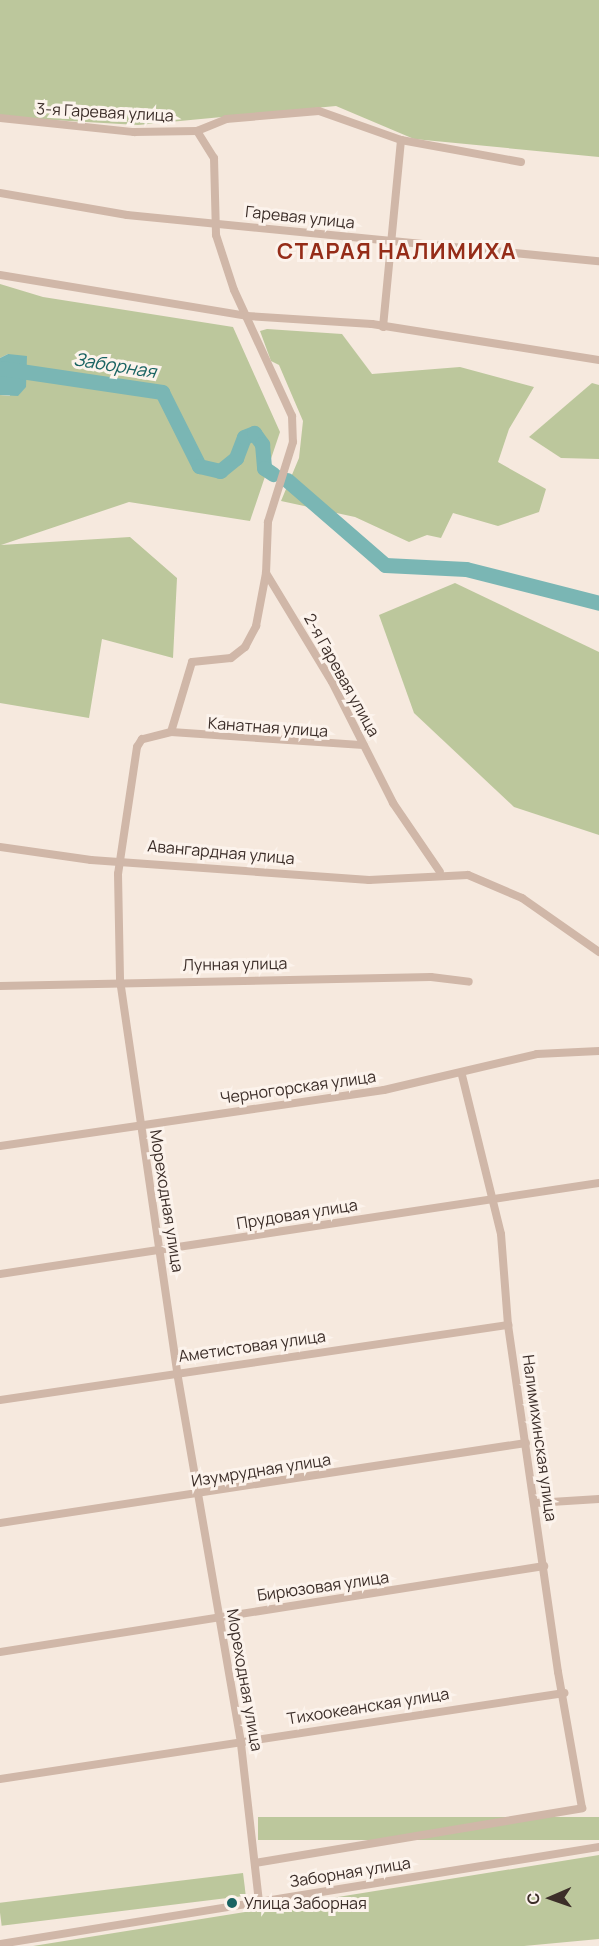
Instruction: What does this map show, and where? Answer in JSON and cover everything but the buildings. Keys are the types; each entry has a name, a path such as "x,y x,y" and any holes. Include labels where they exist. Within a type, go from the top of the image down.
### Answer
{"street":[{"name":"3-я Гаревая улица","path":"0,118 134,132 197,131 226,118 319,111 401,140 521,162"},
{"path":"171,732 192,662 231,658 245,647 256,626 266,573 269,516 291,449 293,424 286,397 243,314 218,243 214,158 197,131"},
{"path":"383,327 394,241 401,140"},
{"name":"Гаревая улица","path":"0,193 217,224 599,261"},
{"path":"0,275 243,314 383,327 599,360"},
{"name":"2-я Гаревая улица","path":"266,573 364,745 393,803 440,872"},
{"name":"Канатная улица","path":"171,732 364,745"},
{"name":"Мореходная улица","path":"171,732 142,739 137,747 122,859 120,980 139,1127 177,1372 241,1744 259,1902"},
{"name":"Авангардная улица","path":"0,847 369,880 440,872"},
{"path":"440,872 468,875 522,898 599,952"},
{"name":"Лунная улица","path":"0,986 120,980 430,977 469,982"},
{"name":"Черногорская улица","path":"0,1146 139,1127 462,1075 537,1054 599,1051"},
{"name":"Налимихинская улица","path":"255,1863 582,1808 508,1325 494,1199 471,1127 462,1075"},
{"name":"Прудовая улица","path":"0,1274 599,1183"},
{"name":"Аметистовая улица","path":"0,1400 177,1372 508,1325"},
{"name":"Изумрудная улица","path":"0,1523 197,1495 526,1443"},
{"path":"535,1503 599,1499"},
{"name":"Бирюзовая улица","path":"0,1652 544,1566"},
{"name":"Тихоокеанская улица","path":"0,1779 241,1744 307,1729 564,1693"},
{"name":"Заборная улица","path":"0,1944 599,1847"}],"green space":[{"path":"0,0 599,0 599,157 414,139 336,106 138,125 0,117"},
{"path":"0,284 43,297 233,327 280,432 250,521 129,502 1,545 130,537 177,578 173,658 102,639 89,718 0,703 0,395 10,396 8,354 0,358"},
{"path":"267,329 342,334 372,374 460,367 534,387 509,429 498,462 546,489 539,512 498,526 453,513 441,538 427,535 409,542 355,517 281,501 299,458 303,421 279,365 271,361 260,331"},
{"path":"592,383 599,385 599,459 561,458 529,437"},
{"path":"455,583 599,652 599,835 514,807 414,713 379,615"},
{"path":"258,1817 599,1817 599,1840 258,1840"},
{"path":"599,1855 599,1939 524,1946 33,1946"},
{"path":"243,1873 246,1896 2,1926 0,1903"}],"water":[{"path":"8,354 27,356 26,387 18,396 0,395 0,358"}],"waterway":[{"name":"Заборная","path":"0,368 162,392 199,466 220,471 236,458 244,437 254,433 262,444 264,468 273,474"},
{"name":"Заборная","path":"287,480 385,565 466,569 599,603"}],"place":[{"name":"Улица Заборная","path":"232,1903"}],"district":[{"name":"СТАРАЯ НАЛИМИХА","path":"397,252"}]}
